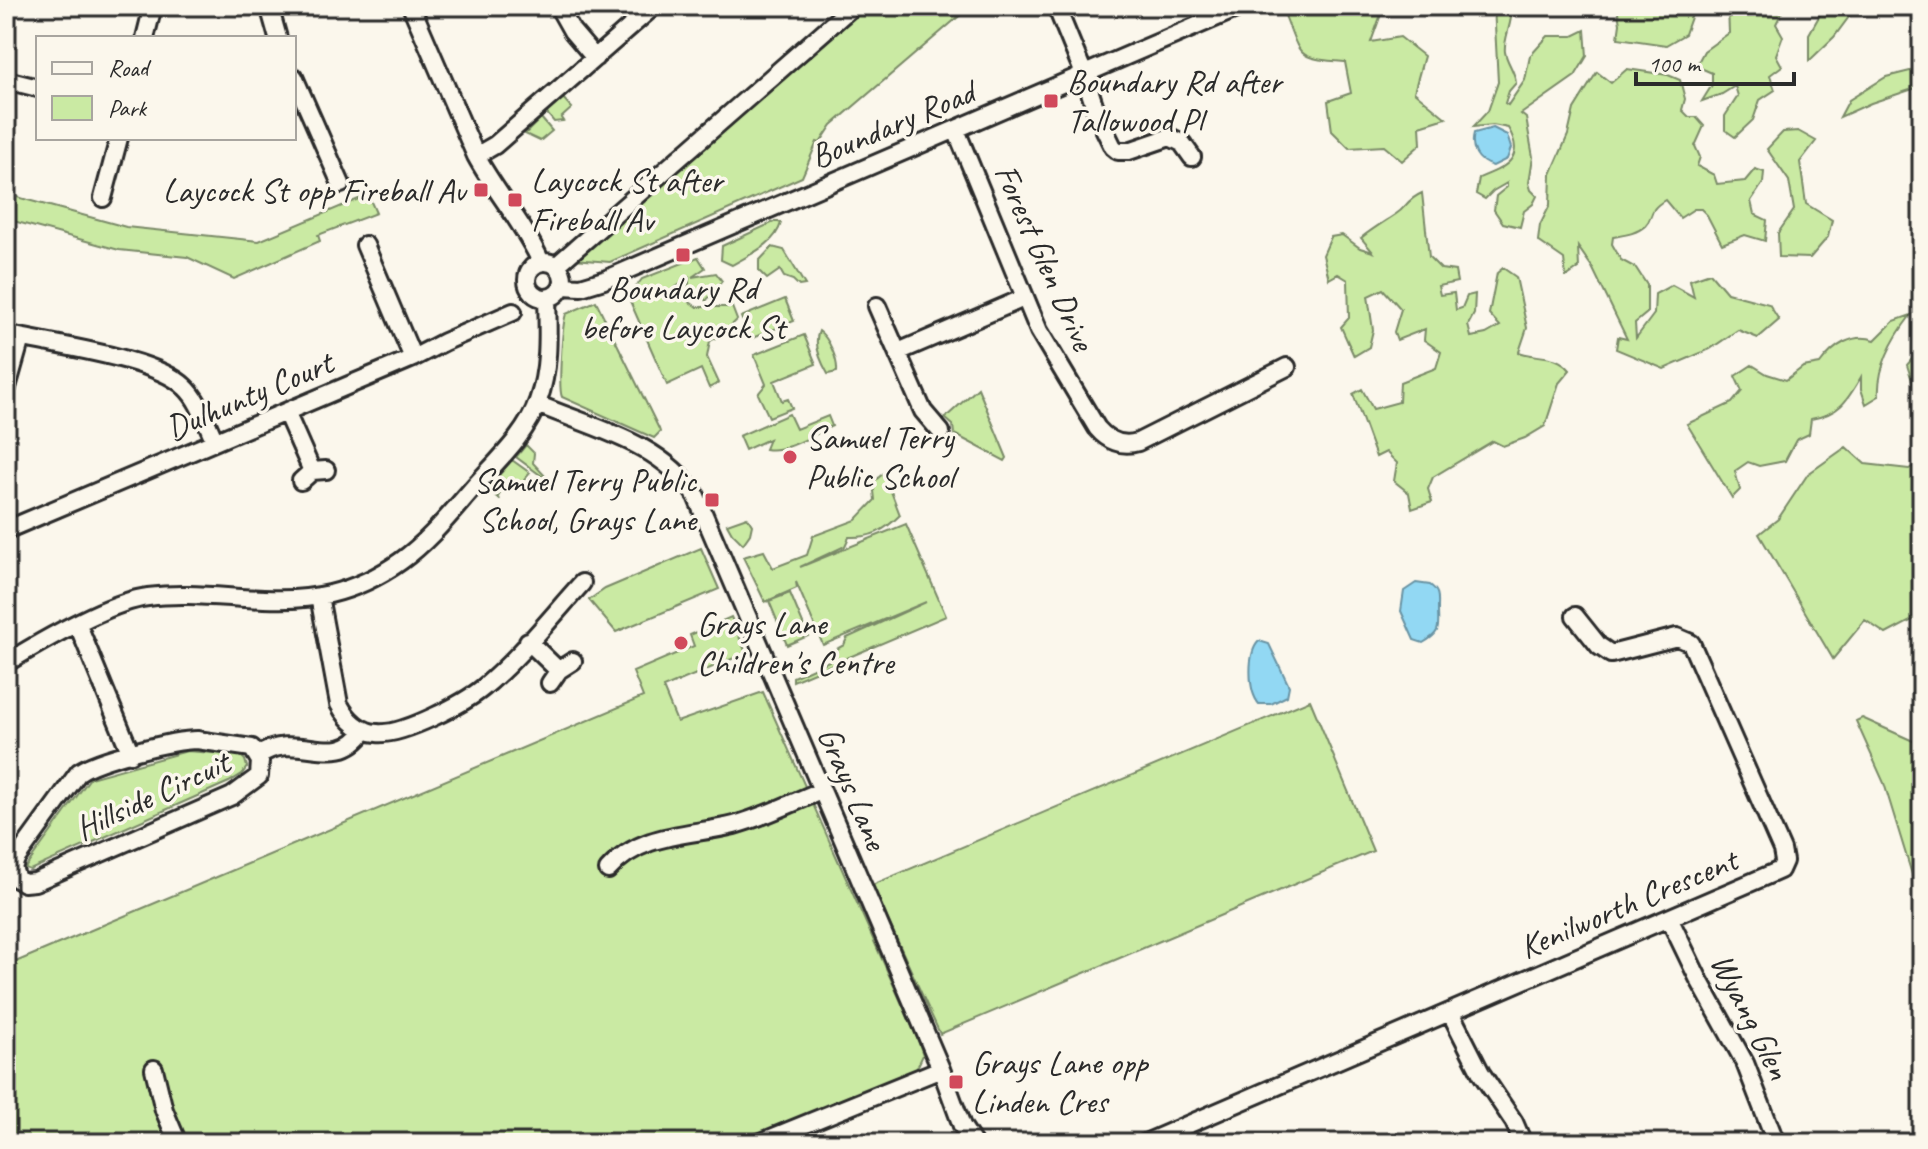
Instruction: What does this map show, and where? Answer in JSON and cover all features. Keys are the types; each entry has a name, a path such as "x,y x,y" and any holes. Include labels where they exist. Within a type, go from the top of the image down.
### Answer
{"street":[{"path":"146,36 153,6"},
{"path":"269,6 277,36"},
{"path":"411,6 487,176 549,264 563,274 563,286 554,296 547,298 535,295 527,280 531,269 549,264 853,6"},
{"path":"558,6 572,31 595,58"},
{"path":"476,156 495,145 654,6"},
{"path":"1056,6 1097,114 1115,149 1129,151 1170,137 1182,143 1192,157"},
{"name":"Boundary Road","path":"563,286 581,287 604,280 1243,6"},
{"path":"6,80 36,88"},
{"path":"299,102 341,184"},
{"name":"Forest Glen Drive","path":"956,130 1041,337 1097,428 1115,442 1138,442 1287,367"},
{"path":"103,198 118,140"},
{"path":"365,245 413,358"},
{"path":"6,663 116,605 147,597 289,599 319,596 363,582 395,566 433,533 512,444 537,404 545,375 547,298"},
{"path":"898,352 1024,298"},
{"path":"877,306 925,415 941,432"},
{"name":"Dulhunty Court","path":"6,530 413,358 513,312"},
{"path":"6,391 13,336 145,365 168,374 193,396 215,441"},
{"name":"Grays Lane","path":"537,404 655,453 687,483 702,510 941,1069 962,1126 973,1143"},
{"path":"286,412 313,474"},
{"path":"319,596 339,704 346,717 365,730 376,733 390,732 460,703 494,678 582,583"},
{"name":"Kenilworth Crescent","path":"1145,1143 1774,874 1783,864 1782,850 1691,643 1677,637 1611,654 1599,646 1575,616"},
{"name":"Hillside Circuit","path":"78,625 131,754"},
{"path":"528,641 554,677 573,661"},
{"path":"258,756 269,748 280,746 344,750 354,744 365,730"},
{"name":"Hillside Circuit","path":"197,740 247,745 258,756 261,766 259,776 232,796 35,882 11,884 16,859 73,778 89,766 131,754 180,741 197,740"},
{"path":"608,870 622,855 651,841 733,825 821,791"},
{"name":"Wyang Glen","path":"1669,918 1745,1063 1776,1143"},
{"path":"1450,1012 1481,1073 1514,1122 1523,1143"},
{"path":"154,1069 164,1110 178,1143"},
{"path":"759,1143 941,1069"}],"green space":[{"path":"864,6 971,6 832,125 820,143 817,142 802,177 610,262 573,259"},
{"path":"1298,6 1384,6 1371,42 1400,37 1424,56 1414,92 1446,118 1420,126 1421,144 1402,161 1384,146 1349,148 1332,131 1328,101 1351,93 1345,62 1317,59 1302,53 1284,13"},
{"path":"1494,6 1512,6 1505,52 1516,83 1509,91 1505,103 1508,105 1525,80 1530,56 1548,36 1573,36 1585,30 1587,56 1575,76 1521,114 1526,118 1533,157 1529,183 1537,196 1524,211 1520,227 1503,223 1494,210 1496,196 1507,187 1507,183 1485,199 1476,194 1479,178 1510,161 1515,147 1508,128 1493,125 1473,127 1488,111 1498,82"},
{"path":"1617,6 1695,6 1685,34 1666,45 1618,38 1620,24"},
{"path":"1728,6 1785,6 1776,24 1783,36 1776,55 1782,66 1770,75 1775,90 1760,100 1753,120 1735,137 1725,130 1725,116 1738,96 1735,86 1702,101 1712,85 1712,73 1696,66 1704,51 1729,33"},
{"path":"1825,6 1857,6 1834,37 1809,61 1809,34"},
{"path":"1922,68 1922,86 1840,117 1849,100 1886,77"},
{"path":"1627,69 1668,75 1680,80 1685,99 1682,110 1689,117 1696,117 1704,126 1695,146 1700,157 1697,166 1714,175 1717,184 1745,181 1755,169 1764,172 1763,183 1751,201 1754,214 1767,220 1765,241 1745,235 1722,244 1701,209 1694,209 1680,218 1665,200 1653,210 1641,229 1613,237 1612,244 1621,260 1636,268 1647,285 1647,313 1635,323 1636,338 1654,314 1655,294 1672,285 1694,297 1690,280 1710,273 1727,293 1769,304 1779,320 1758,338 1738,330 1710,349 1664,369 1616,349 1618,337 1627,339 1592,267 1578,247 1579,268 1566,277 1564,259 1538,241 1540,225 1550,205 1551,174 1568,135 1574,109 1597,72 1611,83"},
{"path":"561,96 572,108 561,118 563,121 554,122 544,110"},
{"path":"541,118 552,131 540,141 525,134"},
{"path":"1798,131 1816,141 1800,162 1806,204 1832,220 1828,237 1810,258 1779,257 1778,233 1794,210 1789,181 1767,149 1783,132"},
{"path":"1422,193 1429,257 1441,269 1455,271 1457,282 1438,286 1440,295 1454,293 1456,310 1462,308 1467,296 1475,294 1474,314 1468,325 1471,337 1486,334 1500,326 1489,314 1497,273 1503,268 1516,277 1527,328 1519,352 1559,361 1570,370 1559,383 1545,426 1503,446 1493,441 1433,477 1428,489 1432,502 1412,509 1409,493 1394,481 1397,463 1386,452 1376,457 1353,394 1362,389 1373,409 1399,402 1400,382 1436,368 1441,352 1424,340 1425,329 1397,340 1394,332 1401,309 1383,289 1368,296 1373,330 1369,347 1354,356 1341,327 1349,318 1348,280 1338,274 1329,279 1323,255 1331,237 1342,235 1360,248 1373,252 1361,238"},
{"path":"6,194 126,227 259,241 368,195 376,213 318,235 320,241 234,279 187,257 119,250 6,219"},
{"path":"776,221 781,223 778,231 761,248 732,265 721,260 722,246"},
{"path":"772,247 784,250 805,285 799,286 784,277 780,270 767,279 759,271 759,261"},
{"path":"698,257 705,268 692,277 716,273 722,281 706,301 698,292 684,292 689,278 672,290 697,307 732,307 737,320 710,341 707,357 719,383 709,388 701,369 667,385 630,301 642,279"},
{"path":"785,299 794,321 750,339 741,317"},
{"path":"596,301 659,429 654,438 562,397 561,357 566,314"},
{"path":"1911,315 1888,353 1881,374 1879,396 1866,404 1861,377 1842,405 1829,414 1811,419 1809,434 1796,440 1785,461 1759,466 1748,462 1735,471 1740,490 1732,498 1687,424 1732,403 1742,391 1735,376 1752,365 1786,380 1803,367 1820,364 1844,342 1859,338 1875,340 1894,321"},
{"path":"819,331 832,350 837,372 828,374 823,364 817,347"},
{"path":"804,335 816,364 774,381 782,401 788,399 792,408 769,417 758,394 766,384 754,355"},
{"path":"1922,347 1922,411 1907,365"},
{"path":"978,388 1007,458 1005,461 954,434 953,425 945,418"},
{"path":"789,414 796,429 828,416 832,426 782,448 765,449 769,439 745,450 739,436"},
{"path":"526,445 534,453 533,463 545,476 516,457"},
{"path":"1846,447 1865,464 1909,469 1922,461 1922,615 1886,634 1865,620 1833,659 1759,534 1778,519 1808,474"},
{"path":"512,460 530,473 516,490 512,486 505,488 498,496 500,500 491,492 488,495 485,491"},
{"path":"884,473 900,515 877,532 849,537 845,546 800,567 906,524 946,616 793,681 793,677 829,661 833,651 844,645 847,638 926,602 823,645 796,582 797,588 765,602 743,557 764,551 773,568 807,555 813,536 856,520 875,500 873,482"},
{"path":"747,517 752,525 743,544 727,524"},
{"path":"701,548 719,589 616,632 589,600 605,589"},
{"path":"790,593 808,636 787,645 769,601"},
{"path":"731,617 746,653 663,688 677,722 763,692 918,1040 923,1055 916,1070 738,1143 6,1143 6,966 643,697 633,672 694,646 690,635"},
{"path":"1310,700 1373,851 940,1034 872,885"},
{"path":"1862,718 1922,745 1922,907 1884,783 1856,721"},
{"path":"187,751 240,755 247,767 229,782 30,870 25,868 90,778"}],"water":[{"path":"1493,128 1507,135 1511,148 1507,159 1493,166 1479,158 1473,139 1474,133"},
{"path":"1416,583 1430,585 1438,598 1438,629 1423,643 1414,640 1401,611 1404,591"},
{"path":"1259,641 1269,644 1289,686 1287,696 1271,704 1259,704 1251,682 1252,654"}],"place":[{"name":"Boundary Rd after Tallowood Pl","path":"1051,101"},
{"name":"Laycock St opp Fireball Av","path":"481,190"},
{"name":"Laycock St after Fireball Av","path":"515,200"},
{"name":"Boundary Rd before Laycock St","path":"683,255"},
{"name":"Samuel Terry Public School","path":"790,457"},
{"name":"Samuel Terry Public School, Grays Lane","path":"712,500"},
{"name":"Grays Lane Children's Centre","path":"681,643"},
{"name":"Grays Lane opp Linden Cres","path":"956,1082"}]}
